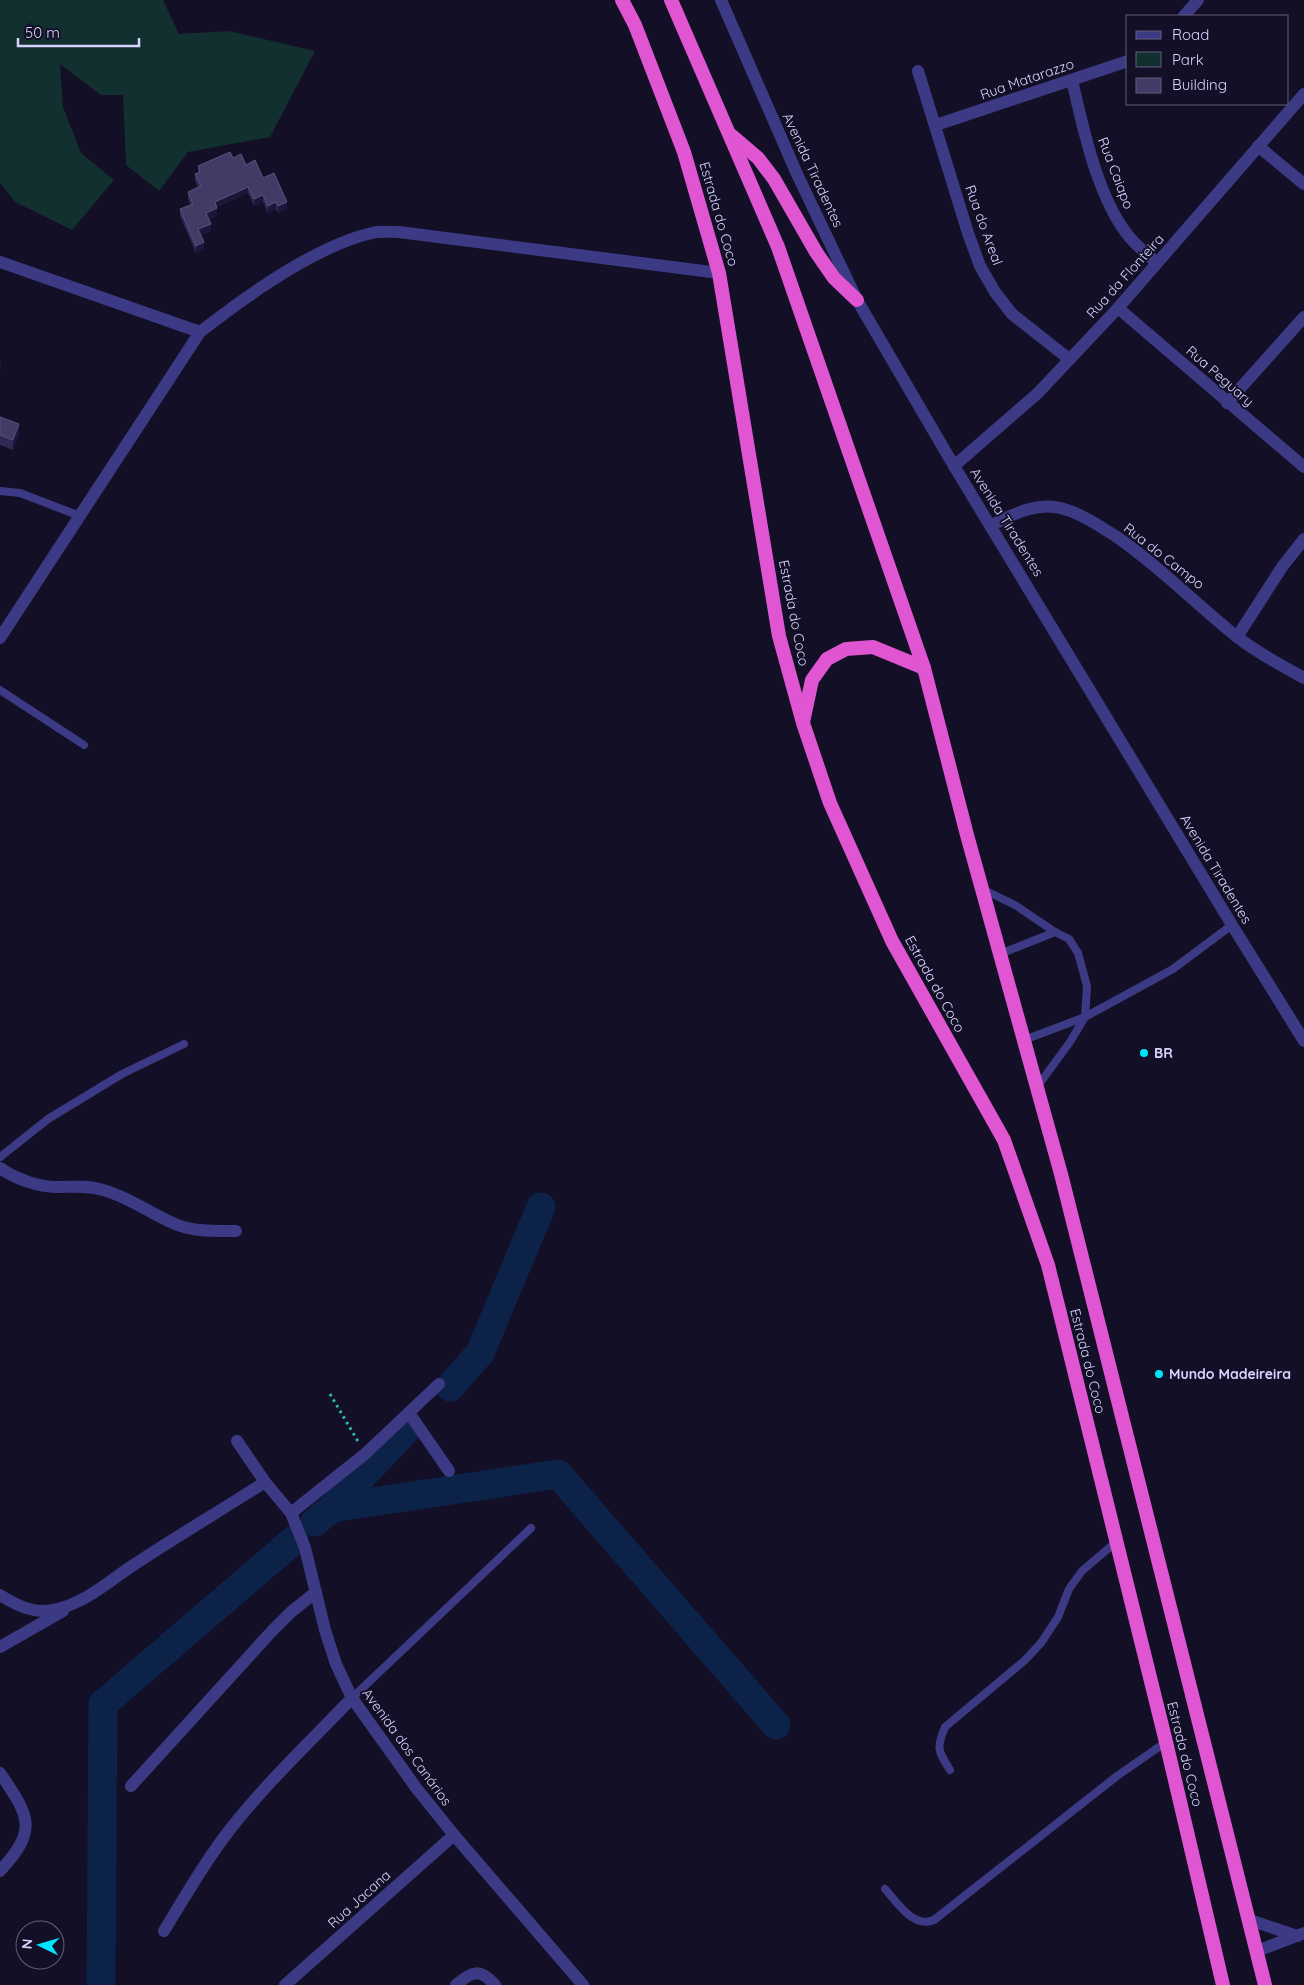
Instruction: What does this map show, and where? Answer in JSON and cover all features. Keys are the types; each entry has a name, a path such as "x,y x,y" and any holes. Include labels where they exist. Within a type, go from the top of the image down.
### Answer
{"highway":[{"name":"Estrada do Coco","path":"622,0 635,25 684,152 719,272 779,636 803,723 830,803 892,941 1004,1140 1048,1265 1166,1742 1223,1985"},
{"name":"Estrada do Coco","path":"671,0 778,247 924,668 982,888 1061,1174 1265,1985"},
{"path":"728,133 758,158 774,179 816,252 834,278 857,300"},
{"path":"803,723 812,680 827,659 846,649 874,647 924,668"}],"street":[{"name":"Avenida Tiradentes","path":"721,0 797,174 857,300 954,466 992,525 1232,925 1304,1041"},
{"path":"1185,15 1198,0"},
{"name":"Rua Matarazzo","path":"936,125 1126,62"},
{"name":"Rua do Areal","path":"918,70 968,233 985,275 1012,314 1069,359"},
{"name":"Rua Caiapo","path":"1072,80 1088,146 1113,213 1128,236 1157,263"},
{"name":"Rua da Flonteira","path":"954,466 1038,393 1118,308 1304,94"},
{"path":"1258,146 1304,184"},
{"path":"1,633 200,332 236,304 322,252 348,240 374,233 399,232 719,272"},
{"path":"0,262 200,332"},
{"name":"Rua Peguary","path":"1118,308 1304,467"},
{"path":"1227,403 1304,317"},
{"name":"Rua do Campo","path":"992,525 1025,509 1046,507 1066,509 1099,525 1133,548 1167,575 1237,637 1304,678"},
{"path":"1237,637 1282,567 1304,539"},
{"path":"0,1168 9,1174 33,1183 56,1187 84,1186 102,1189 177,1225 202,1230 236,1231"},
{"path":"291,1513 365,1454 439,1384"},
{"path":"409,1413 449,1471"},
{"name":"Avenida dos Canários","path":"237,1442 265,1482 291,1513 305,1548 325,1630 336,1664 352,1698 417,1788 454,1835 583,1985"},
{"path":"0,1647 84,1599 128,1568 265,1482"},
{"path":"132,1786 272,1631 291,1612 316,1592"},
{"path":"0,1595 18,1606 35,1611 57,1609 84,1599"},
{"path":"164,1931 199,1874 227,1834 258,1795 352,1698"},
{"path":"0,1773 21,1804 27,1827 22,1842 0,1872"},
{"name":"Rua Jacana","path":"284,1985 454,1835"},
{"path":"1250,1920 1300,1934"},
{"path":"1257,1952 1300,1934"},
{"path":"456,1985 468,1975 477,1973 483,1974 495,1985"}],"lane":[{"path":"0,491 20,493 80,516"},
{"path":"0,690 84,745"},
{"path":"982,888 1015,905 1055,932 1069,939 1078,953 1087,986 1085,1017 1070,1042 1037,1087"},
{"path":"1024,1040 1085,1017 1174,969 1232,925"},
{"path":"1000,954 1055,932"},
{"path":"0,1157 48,1119 122,1074 184,1044"},
{"path":"352,1698 531,1528"},
{"path":"950,1770 938,1751 939,1741 945,1727 1030,1655 1041,1643 1058,1617 1070,1589 1082,1571 1116,1542"},
{"path":"885,1889 912,1918 928,1923 934,1920 1095,1793 1166,1742"}],"path":[{"path":"330,1394 365,1454"}],"green space":[{"path":"0,0 163,0 179,34 229,31 315,51 270,137 188,152 159,191 126,165 123,95 101,95 60,64 63,107 81,153 114,180 72,230 15,202 0,183"}],"building":[{"path":"230,152 233,158 241,154 246,165 255,160 263,178 274,173 287,202 278,206 276,202 268,206 263,195 254,199 248,187 215,202 217,208 206,213 211,224 198,229 204,242 196,246 180,209 193,204 188,192 201,186 195,174 200,172 198,166"},
{"path":"0,417 19,424 13,440 0,435"}],"waterway":[{"path":"450,1387 480,1353 541,1207"},
{"path":"332,1508 408,1428"},
{"path":"315,1522 332,1508 558,1474 776,1725"},
{"path":"101,1985 103,1704 294,1540"}],"place":[{"name":"BR","path":"1144,1053"},
{"name":"Mundo Madeireira","path":"1159,1374"}]}
